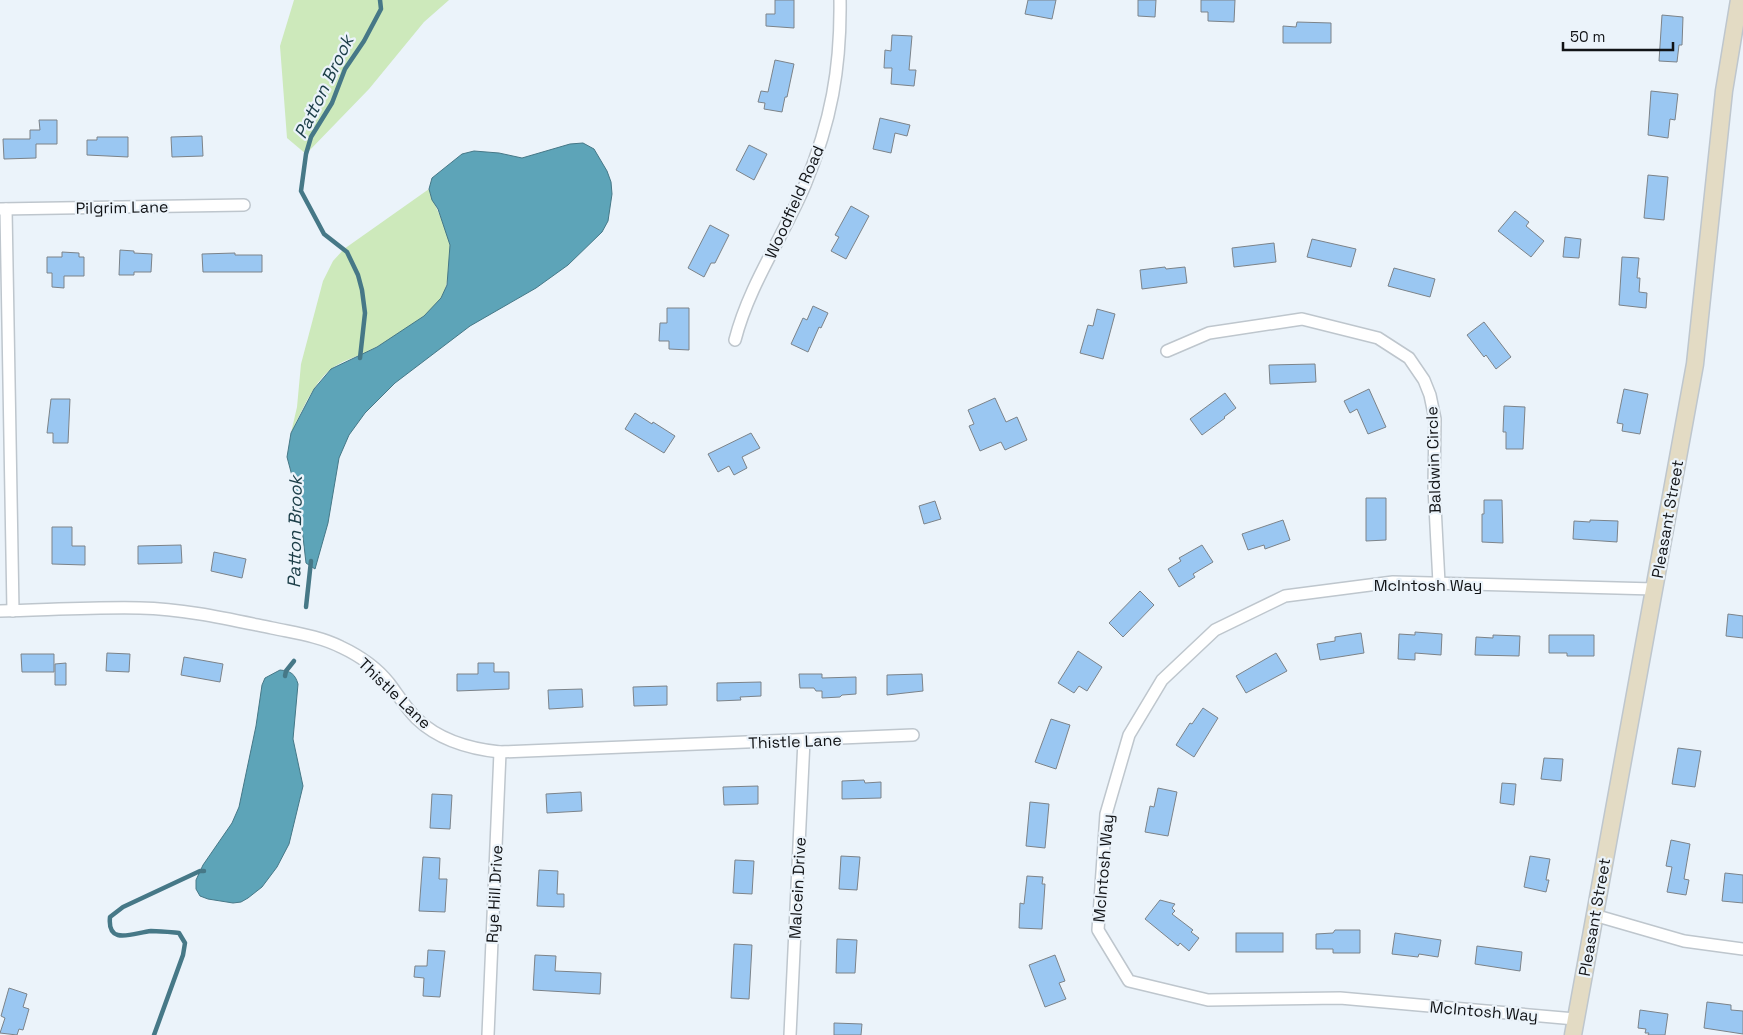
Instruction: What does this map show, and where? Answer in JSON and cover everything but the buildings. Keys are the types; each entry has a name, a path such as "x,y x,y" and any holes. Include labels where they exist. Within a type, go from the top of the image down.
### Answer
{"street":[{"name":"Woodfield Road","path":"735,340 741,316 805,185 829,116 839,52 840,0"},
{"name":"Pleasant Street","path":"1574,1027 1695,364 1724,91 1739,0"},
{"name":"Pilgrim Lane","path":"3,209 244,205"},
{"path":"3,209 13,611"},
{"name":"Baldwin Circle","path":"1167,351 1209,333 1302,319 1378,338 1409,358 1424,380 1430,395 1435,420 1434,487 1439,583"},
{"name":"McIntosh Way","path":"1574,1027 1340,998 1208,1000 1128,981 1098,930 1106,814 1129,735 1162,680 1215,630 1285,596 1393,582 1654,590"},
{"name":"Thistle Lane","path":"0,611 141,608 220,617 321,639 340,646 373,667 388,682 403,704 419,720 438,734 460,744 482,750 500,752 913,736"},
{"name":"Malcein Drive","path":"790,1035 804,740"},
{"name":"Rye Hill Drive","path":"488,1035 500,752"},
{"path":"1594,915 1684,941 1743,949"}],"green space":[{"path":"294,0 449,0 424,22 369,89 306,154 287,138 280,46"},
{"path":"429,189 447,232 450,246 449,272 442,297 419,320 398,335 331,369 313,390 291,433 297,407 301,364 323,281 333,261 344,249"}],"water":[{"path":"583,143 594,149 611,182 612,194 608,221 602,232 568,265 536,288 470,326 395,383 365,413 349,435 339,458 328,523 315,569 306,563 299,502 287,457 291,433 314,389 331,369 377,347 424,316 441,298 447,285 450,245 429,189 432,178 462,154 474,151 499,153 522,158 570,144"},
{"path":"280,670 292,674 298,684 293,739 303,786 289,844 277,867 262,887 248,898 241,902 233,903 208,899 200,896 196,889 196,880 203,865 232,823 239,807 256,726 262,685 265,678"}],"waterway":[{"name":"Patton Brook","path":"360,358 365,313 358,275 347,252 324,234 301,191 306,154 311,137 332,103 345,69 364,41 381,9 380,0"},
{"name":"Patton Brook","path":"306,607 311,561"},
{"name":"Patton Brook","path":"285,676 286,671 294,661"},
{"name":"Patton Brook","path":"154,1035 183,955 185,943 179,933 151,931 123,936 117,935 110,926 110,917 123,907 200,871 204,871"}]}
